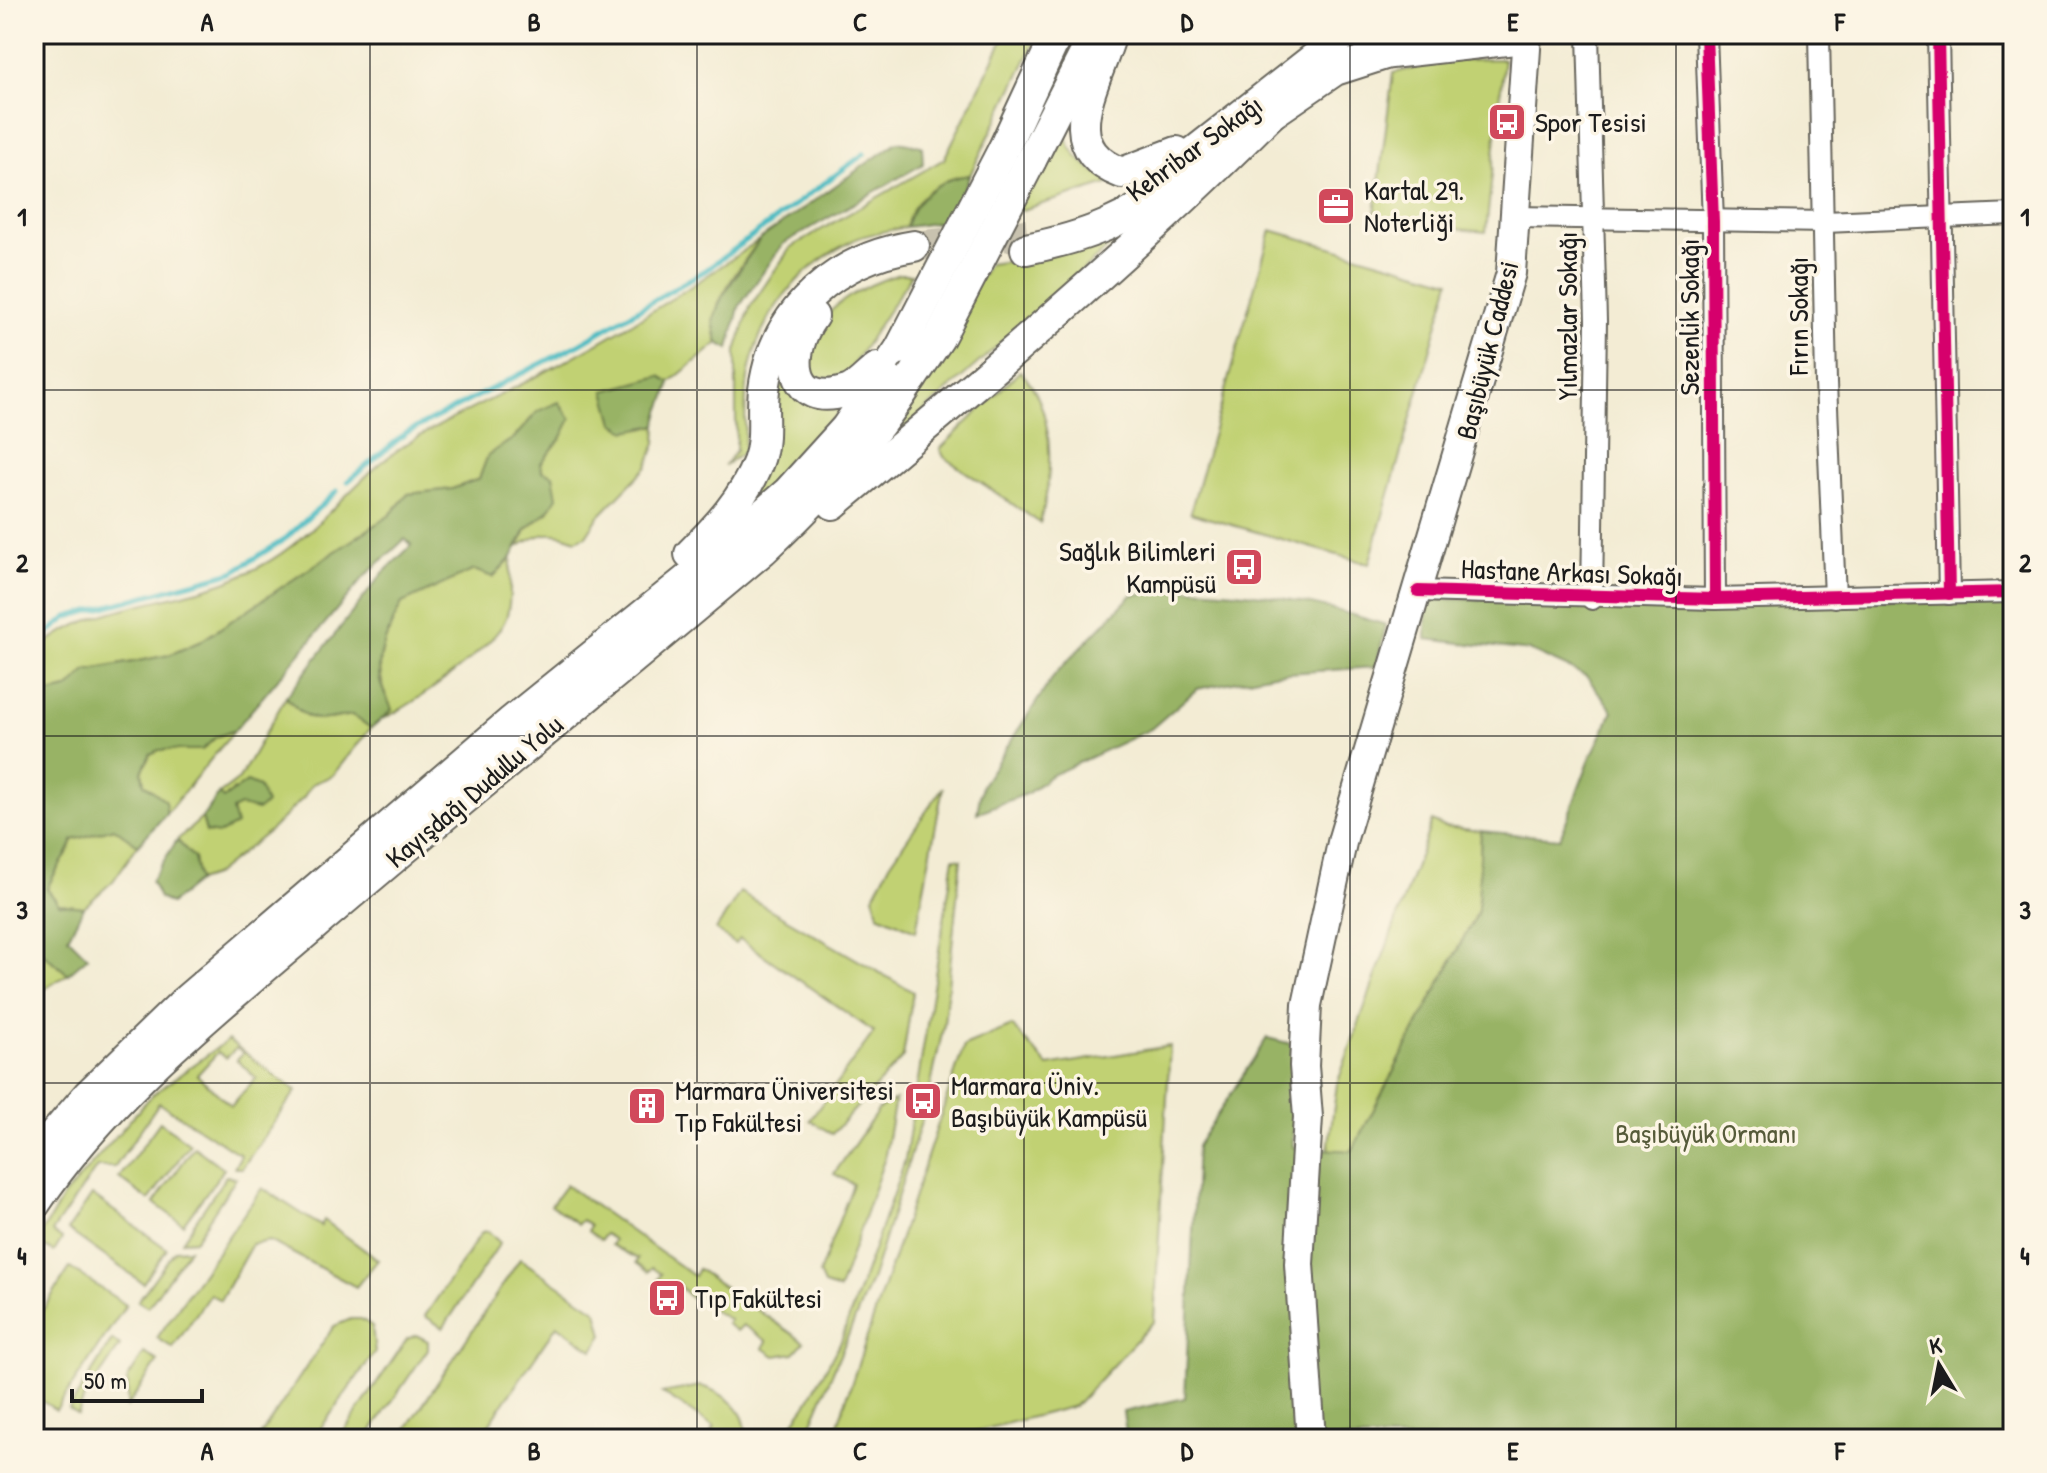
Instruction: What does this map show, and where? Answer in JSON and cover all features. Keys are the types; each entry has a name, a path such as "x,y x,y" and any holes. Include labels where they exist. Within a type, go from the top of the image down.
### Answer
{"main road":[{"name":"Kayışdağı Dudullu Yolu","path":"34,1158 88,1095 184,1002 788,492 846,428 900,349 1003,150 1057,34"},
{"name":"Kayışdağı Dudullu Yolu","path":"34,1205 52,1178 117,1102 240,989 663,634 833,484 889,413 939,338 1095,34"},
{"path":"1111,34 1083,136 1089,152 1102,165 1122,173 1148,165 1264,108 1335,70 1374,44 1526,37"},
{"name":"Kehribar Sokağı","path":"1264,108 1345,34"},
{"name":"Başıbüyük Caddesi","path":"1311,1439 1299,1264 1308,1117 1304,1066 1307,1005 1343,838 1499,322 1511,273 1526,37"},
{"path":"1027,242 1069,240 1119,222 1264,108"},
{"path":"663,634 781,548 1203,182 1264,108"},
{"path":"582,665 733,508 759,459 767,373 774,346 788,321 808,297 853,263 886,250 915,254 868,274 819,307 798,338 794,355 797,374 809,389 821,395 849,391 900,349"},
{"path":"34,1124 101,1065 184,1002"}],"street":[{"name":"Yılmazlar Sokağı","path":"1588,34 1595,218 1592,599"},
{"name":"Sezenlik Sokağı","path":"1706,34 1713,222 1715,599"},
{"name":"Fırın Sokağı","path":"1819,34 1826,383 1835,597"},
{"path":"1938,34 1949,594"},
{"path":"1515,217 1825,222 2013,214"},
{"name":"Hastane Arkası Sokağı","path":"1416,601 1715,599 2013,592"}],"green space":[{"path":"1006,34 1039,34 970,175 948,180 929,191 915,207 906,227 864,236 832,252 814,265 783,297 771,315 753,356 747,387 744,452 724,466 736,451 736,351 750,307 791,247 944,159"},
{"path":"1504,59 1486,232 1374,221 1393,73 1452,60"},
{"path":"1061,123 1067,141 1077,156 1090,169 1107,178 1108,184 1012,213"},
{"path":"897,142 922,146 923,164 783,244 739,307 729,349 718,343 713,321 722,297 760,239"},
{"path":"970,175 949,221 906,227 915,207 929,191 948,180"},
{"path":"1129,229 861,467 989,264 1018,260"},
{"path":"1271,230 1450,281 1369,564 1190,513"},
{"path":"760,239 726,288 720,302 714,330 718,343 670,382 660,376 605,391 643,429 657,425 656,443 647,467 599,516 586,536 576,540 559,534 546,534 518,547 526,530 549,511 541,463 562,437 538,411 514,438 488,455 479,479 452,489 408,494 390,515 201,641 170,655 86,671 68,689 34,696 34,652 59,634 115,611 202,589 259,567 299,540 370,473 408,443 599,342 681,293"},
{"path":"899,274 912,274 849,371 836,381 812,376 808,335 818,323 849,297"},
{"path":"774,366 844,407 779,480 744,511"},
{"path":"1020,371 1041,404 1049,444 1048,485 1040,523 944,457 940,449"},
{"path":"660,376 670,382 657,425 627,431 614,423 605,391"},
{"path":"559,402 571,419 562,437 541,463 542,471 553,475 557,497 549,510 526,530 512,557 493,577 474,570 402,603 385,640 380,660 380,681 392,710 371,728 352,715 323,719 308,717 286,697 383,573 412,545 405,539 365,576 235,730 216,737 202,750 159,750 150,754 142,772 144,784 166,801 166,814 138,845 114,828 73,840 47,889 59,904 84,907 68,937 88,957 68,974 34,946 34,696 68,689 86,671 169,655 201,641 390,515 408,494 452,489 479,479 488,455 514,438 538,411"},
{"path":"512,557 508,611 499,630 451,675 412,703 382,719 392,710 381,680 381,655 402,602 474,570 493,577"},
{"path":"1178,589 1284,598 1386,625 1376,667 1273,674 1197,689 1151,729 1050,776 1028,793 977,813 982,785 1055,674 1132,595"},
{"name":"Başıbüyük Ormanı","path":"1426,599 2013,600 2013,1439 1127,1439 1123,1412 1185,1398 1197,1146 1267,1038 1292,1044 1293,1147 1352,1151 1478,911 1481,831 1560,838 1589,761 1613,711 1586,676 1531,651 1426,639"},
{"path":"286,697 308,717 323,719 352,715 371,728 332,776 312,784 303,798 273,828 213,876 198,881 194,859 177,840 202,818 207,832 232,818 232,810 240,805 258,810 233,790 222,800 219,794 239,779"},
{"path":"235,730 166,814 166,801 144,784 142,772 150,754 159,750 202,750 216,737"},
{"path":"247,782 259,787 266,804 258,810 240,806 232,810 236,825 219,834 206,832 202,818 219,794 223,799"},
{"path":"943,787 916,931 878,914 874,896 890,864"},
{"path":"1432,821 1444,827 1481,831 1478,910 1352,1151 1328,1150 1337,1084"},
{"path":"114,828 138,845 113,881 84,907 59,904 47,889 73,840"},
{"path":"177,840 194,858 198,881 170,904 159,898 151,881"},
{"path":"954,858 961,859 944,1024 927,1103 872,1278 805,1439 781,1439 806,1405 841,1341 905,1160"},
{"path":"740,892 913,992 903,1057 832,1134 810,1120 874,1032 740,939 735,944 716,930"},
{"path":"34,946 68,974 34,996"},
{"path":"1012,1026 1048,1066 1170,1046 1154,1321 1075,1406 946,1439 833,1439 964,1046"},
{"path":"228,1040 296,1091 242,1168 234,1168 241,1155 159,1103 115,1167 97,1167 52,1232 62,1239 54,1252 45,1247 34,1264 34,1246 63,1197 152,1095","holes":["237,1048 243,1053 237,1060 256,1078 231,1106 197,1075 218,1052 226,1058"]},
{"path":"895,1100 884,1160 839,1290 824,1285 819,1274 853,1184 834,1174 879,1109"},
{"path":"160,1122 190,1144 149,1200 119,1178"},
{"path":"194,1147 224,1169 183,1224 154,1203"},
{"path":"226,1176 236,1178 195,1240 182,1241"},
{"path":"566,1185 694,1276 698,1269 804,1342 794,1353 775,1356 763,1348 767,1341 743,1325 737,1331 727,1324 730,1320 703,1305 706,1300 696,1293 691,1298 675,1282 670,1287 658,1279 661,1274 652,1268 648,1272 636,1263 638,1259 611,1245 614,1240 605,1234 601,1240 588,1231 590,1226 582,1220 578,1224 551,1205"},
{"path":"262,1188 321,1226 324,1220 378,1260 356,1287 270,1241 252,1244 220,1300 210,1294 173,1348 157,1338"},
{"path":"92,1195 167,1249 143,1283 68,1230"},
{"path":"488,1231 500,1243 443,1328 425,1316 482,1232"},
{"path":"189,1249 148,1307 138,1301 175,1250"},
{"path":"520,1259 597,1311 603,1335 593,1350 557,1325 479,1439 400,1439"},
{"path":"70,1268 126,1305 56,1410 34,1396 34,1323"},
{"path":"351,1319 361,1319 372,1326 375,1352 313,1439 258,1439 334,1326"},
{"path":"416,1335 428,1341 428,1349 366,1439 339,1439 407,1339"},
{"path":"112,1340 120,1346 83,1400 78,1415 69,1409"},
{"path":"144,1353 158,1361 127,1407 128,1378"},
{"path":"701,1386 726,1398 740,1412 744,1420 744,1439 707,1439 715,1427 662,1393"}],"waterway":[{"path":"348,481 406,433 579,344 706,270 864,154"},
{"path":"34,644 68,617 233,572 285,539 337,491"}],"tunnel":[{"path":"914,246 1027,234"}],"cycle path":[{"path":"1706,34 1713,222 1715,599"},
{"path":"1938,34 1949,594"},
{"path":"1418,591 1715,599 2013,592"}],"place":[{"name":"Spor Tesisi","path":"1507,122"},
{"name":"Kartal 29. Noterliği","path":"1336,206"},
{"name":"Sağlık Bilimleri Kampüsü","path":"1244,567"},
{"name":"Marmara Üniv. Başıbüyük Kampüsü","path":"923,1101"},
{"name":"Marmara Üniversitesi Tıp Fakültesi","path":"647,1106"},
{"name":"Tıp Fakültesi","path":"667,1298"}]}
